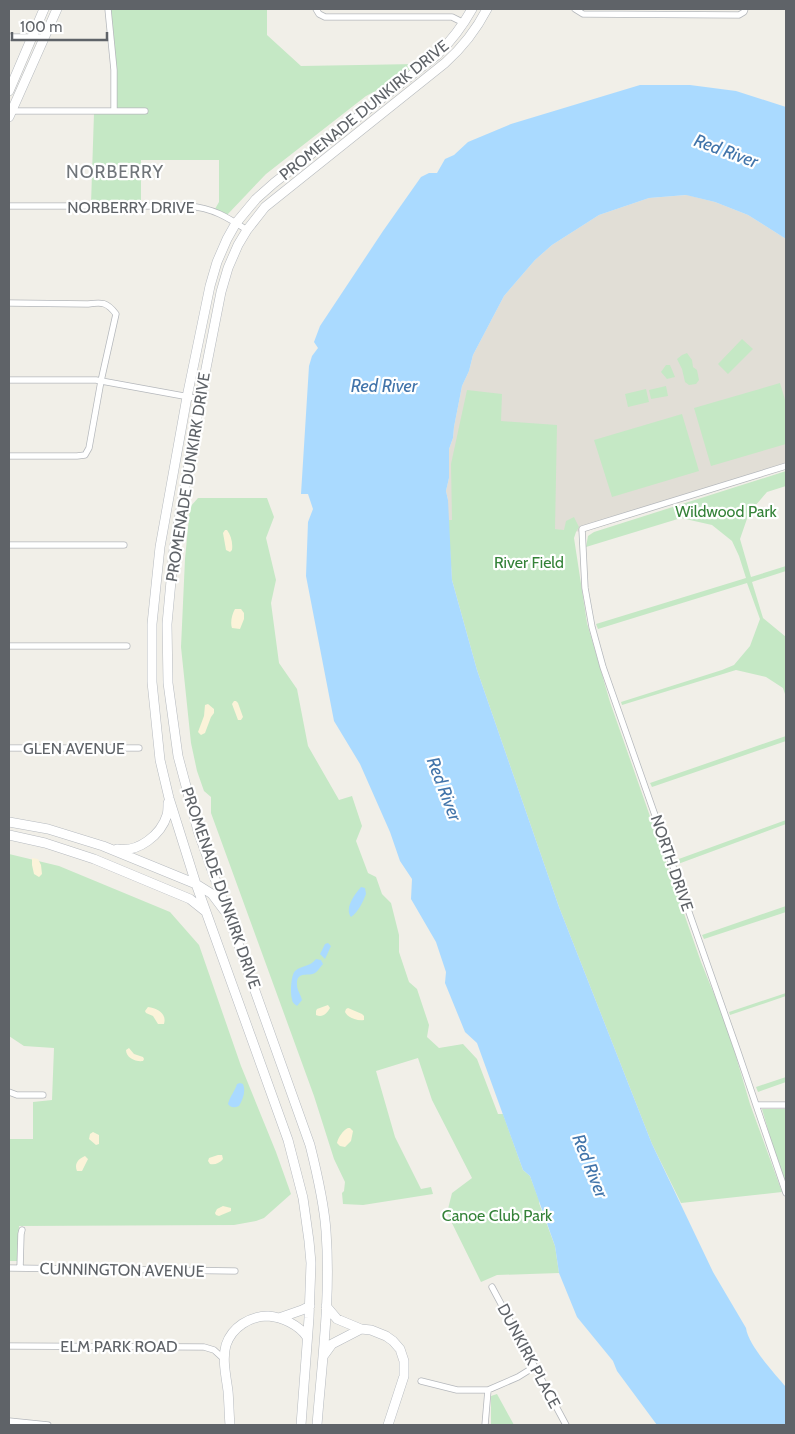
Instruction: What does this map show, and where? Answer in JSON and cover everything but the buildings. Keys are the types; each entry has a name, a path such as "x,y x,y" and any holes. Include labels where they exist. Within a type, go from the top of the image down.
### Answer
{"main road":[{"path":"9,91 44,9"},
{"path":"10,113 56,9"},
{"name":"PROMENADE DUNKIRK DRIVE","path":"301,1425 310,1306 309,1241 303,1198 293,1157 196,884 169,798 160,760 153,694 152,629 160,547 187,397 210,286 217,262 236,223 256,199 274,183 437,56 452,40 472,9"},
{"name":"PROMENADE DUNKIRK DRIVE","path":"317,1425 328,1283 326,1230 320,1188 310,1145 198,830 178,756 168,683 167,630 174,549 221,292 228,268 238,245 265,207 445,63 462,47 478,26 487,9"},
{"path":"152,629 167,630"},
{"path":"103,846 125,850 144,844 158,832 164,821 169,798"},
{"path":"9,822 48,829 103,846 196,884 212,894 229,916"},
{"path":"23,837 31,836 34,832 32,826"},
{"path":"9,834 69,850 144,879 190,899 207,913"},
{"path":"279,1318 310,1306"},
{"path":"326,1306 337,1319 361,1329 379,1332 386,1336 403,1355 404,1376 388,1425"},
{"path":"230,1425 224,1360 226,1346 233,1332 243,1323 265,1316 279,1318 299,1329 307,1337"},
{"path":"322,1363 327,1350 332,1344 361,1329"}],"street":[{"path":"108,9 114,70 114,111"},
{"path":"316,9 319,14 325,17 452,17 464,23"},
{"path":"575,9 583,14 739,15 746,9"},
{"path":"9,37 45,37"},
{"path":"10,113 145,111"},
{"name":"NORBERRY DRIVE","path":"9,206 203,207 216,212 247,230"},
{"path":"9,303 88,304 100,302 110,306 116,314 89,448 85,455 9,456"},
{"path":"9,380 101,381 200,399"},
{"name":"NORTH DRIVE","path":"786,466 582,529 585,588 592,627 603,667 786,1193"},
{"path":"9,545 124,545"},
{"path":"9,646 126,646"},
{"name":"GLEN AVENUE","path":"9,748 139,748"},
{"path":"9,1092 18,1095 43,1095"},
{"path":"756,1105 786,1105"},
{"path":"20,1268 20,1234 22,1230"},
{"name":"CUNNINGTON AVENUE","path":"9,1268 235,1271"},
{"name":"DUNKIRK PLACE","path":"492,1287 566,1425"},
{"name":"ELM PARK ROAD","path":"9,1346 204,1347 214,1350 224,1360"},
{"path":"420,1381 457,1390 488,1390 518,1378 534,1367"},
{"path":"485,1425 488,1390"},
{"path":"9,1421 48,1425"}],"shaded area":[{"path":"687,195 715,202 748,215 786,239 786,467 584,532 448,520 446,491 449,478 449,449 453,438 462,386 469,371 473,355 504,296 535,260 552,245 599,215 649,198"}],"green space":[{"path":"109,9 267,9 267,35 301,66 417,64 385,86 366,96 266,174 227,215 215,209 219,202 219,160 141,160 141,204 91,204 94,113 115,112"},
{"path":"742,339 753,349 728,374 718,364"},
{"path":"687,353 692,360 693,367 697,370 699,380 696,384 689,385 685,382 677,359"},
{"path":"666,365 670,365 675,377 667,379 661,372"},
{"path":"780,383 786,403 786,444 711,466 694,408"},
{"path":"666,386 668,396 651,399 649,390"},
{"path":"646,389 649,402 628,407 625,394"},
{"name":"River Field","path":"467,390 502,394 501,421 557,425 555,529 564,530 566,521 574,517 579,527 574,538 587,623 610,702 701,962 727,1026 750,1104 782,1192 681,1203 652,1144 559,907 477,670 452,580 448,520 452,520 451,464"},
{"path":"682,414 699,471 612,497 594,440"},
{"name":"Wildwood Park","path":"786,471 786,486 767,492 749,513 740,539 751,577 786,566 786,571 752,582 763,618 786,637 786,697 783,688 766,677 736,670 622,705 621,702 734,665 750,646 760,619 747,583 598,629 596,624 746,578 732,541 712,525 681,518 586,547 588,536 594,532"},
{"name":"Canoe Club Park","path":"198,498 267,498 274,517 266,538 276,580 271,603 279,663 297,689 308,746 339,800 352,796 362,826 356,841 368,873 376,877 382,894 391,903 399,935 399,952 409,982 417,989 429,1025 427,1037 439,1048 463,1044 477,1059 498,1114 503,1114 523,1170 530,1176 555,1246 559,1273 497,1275 481,1282 447,1213 452,1193 472,1178 432,1100 418,1058 376,1071 395,1137 421,1189 431,1187 433,1194 363,1205 343,1204 342,1193 345,1182 334,1159 314,1096 211,813 211,797 204,791 197,771 191,743 181,647 185,559 190,507"},
{"path":"786,736 786,741 652,787 650,783"},
{"path":"786,820 786,824 678,864 676,860"},
{"path":"9,854 59,866 170,912 199,945 241,1066 291,1194 264,1218 234,1225 19,1226 18,1261 9,1261 9,1139 33,1139 33,1102 52,1100 54,1048 24,1046 9,1036"},
{"path":"786,906 786,912 704,939 702,935"},
{"path":"786,993 786,996 730,1015 729,1012"},
{"path":"786,1077 786,1082 758,1092 756,1087"},
{"path":"762,1109 786,1109 786,1192"},
{"path":"497,1394 514,1425 491,1425 491,1396"}],"sand":[{"path":"227,530 231,539 232,550 230,552 226,550 223,533"},
{"path":"235,609 241,609 244,613 240,629 232,628 231,626"},
{"path":"234,701 238,703 243,717 241,720 238,720 232,704"},
{"path":"208,704 214,709 214,713 205,733 201,735 198,732 204,716 205,705"},
{"path":"32,858 38,859 41,865 42,874 39,877 34,874"},
{"path":"328,1005 330,1008 326,1013 321,1016 316,1015 317,1009"},
{"path":"148,1007 163,1014 164,1024 158,1024 153,1016 146,1013 145,1011"},
{"path":"348,1008 362,1014 364,1020 348,1016 345,1012"},
{"path":"129,1048 134,1054 143,1057 143,1061 137,1061 130,1057 126,1053 126,1050"},
{"path":"348,1128 353,1131 351,1141 345,1147 340,1146 337,1143 338,1139"},
{"path":"93,1132 99,1135 99,1144 96,1145 89,1139 90,1134"},
{"path":"222,1155 223,1159 219,1163 210,1164 209,1158"},
{"path":"85,1156 88,1159 82,1171 77,1171 77,1162"},
{"path":"223,1206 231,1208 231,1211 219,1216 216,1215 217,1209"}],"water":[{"name":"Red River","path":"640,85 690,85 736,91 786,107 786,239 748,215 715,202 686,195 649,198 599,215 552,245 535,260 504,296 473,355 469,371 462,386 453,438 449,449 449,478 446,491 452,580 477,670 559,907 652,1144 713,1272 746,1328 752,1343 786,1387 786,1425 657,1425 617,1371 613,1361 577,1317 559,1273 555,1246 530,1176 523,1170 477,1043 465,1032 445,983 446,972 436,942 411,899 412,879 400,861 390,832 360,764 334,721 306,576 308,522 313,509 308,494 301,494 309,366 312,356 318,348 314,342 320,326 383,231 421,177 429,173 437,173 445,159 454,155 468,142 511,124"},
{"path":"361,887 365,888 366,894 360,907 351,917 349,913 350,905 353,897"},
{"path":"328,943 331,946 325,959 320,954 325,944"},
{"path":"316,959 321,960 323,964 317,971 312,974 303,975 297,980 297,987 302,1000 297,1006 292,1002 291,996 291,984 294,973"},
{"path":"240,1083 244,1087 243,1098 239,1106 231,1107 228,1104 229,1101 237,1084"}],"district":[{"name":"NORBERRY","path":"115,172"}]}
